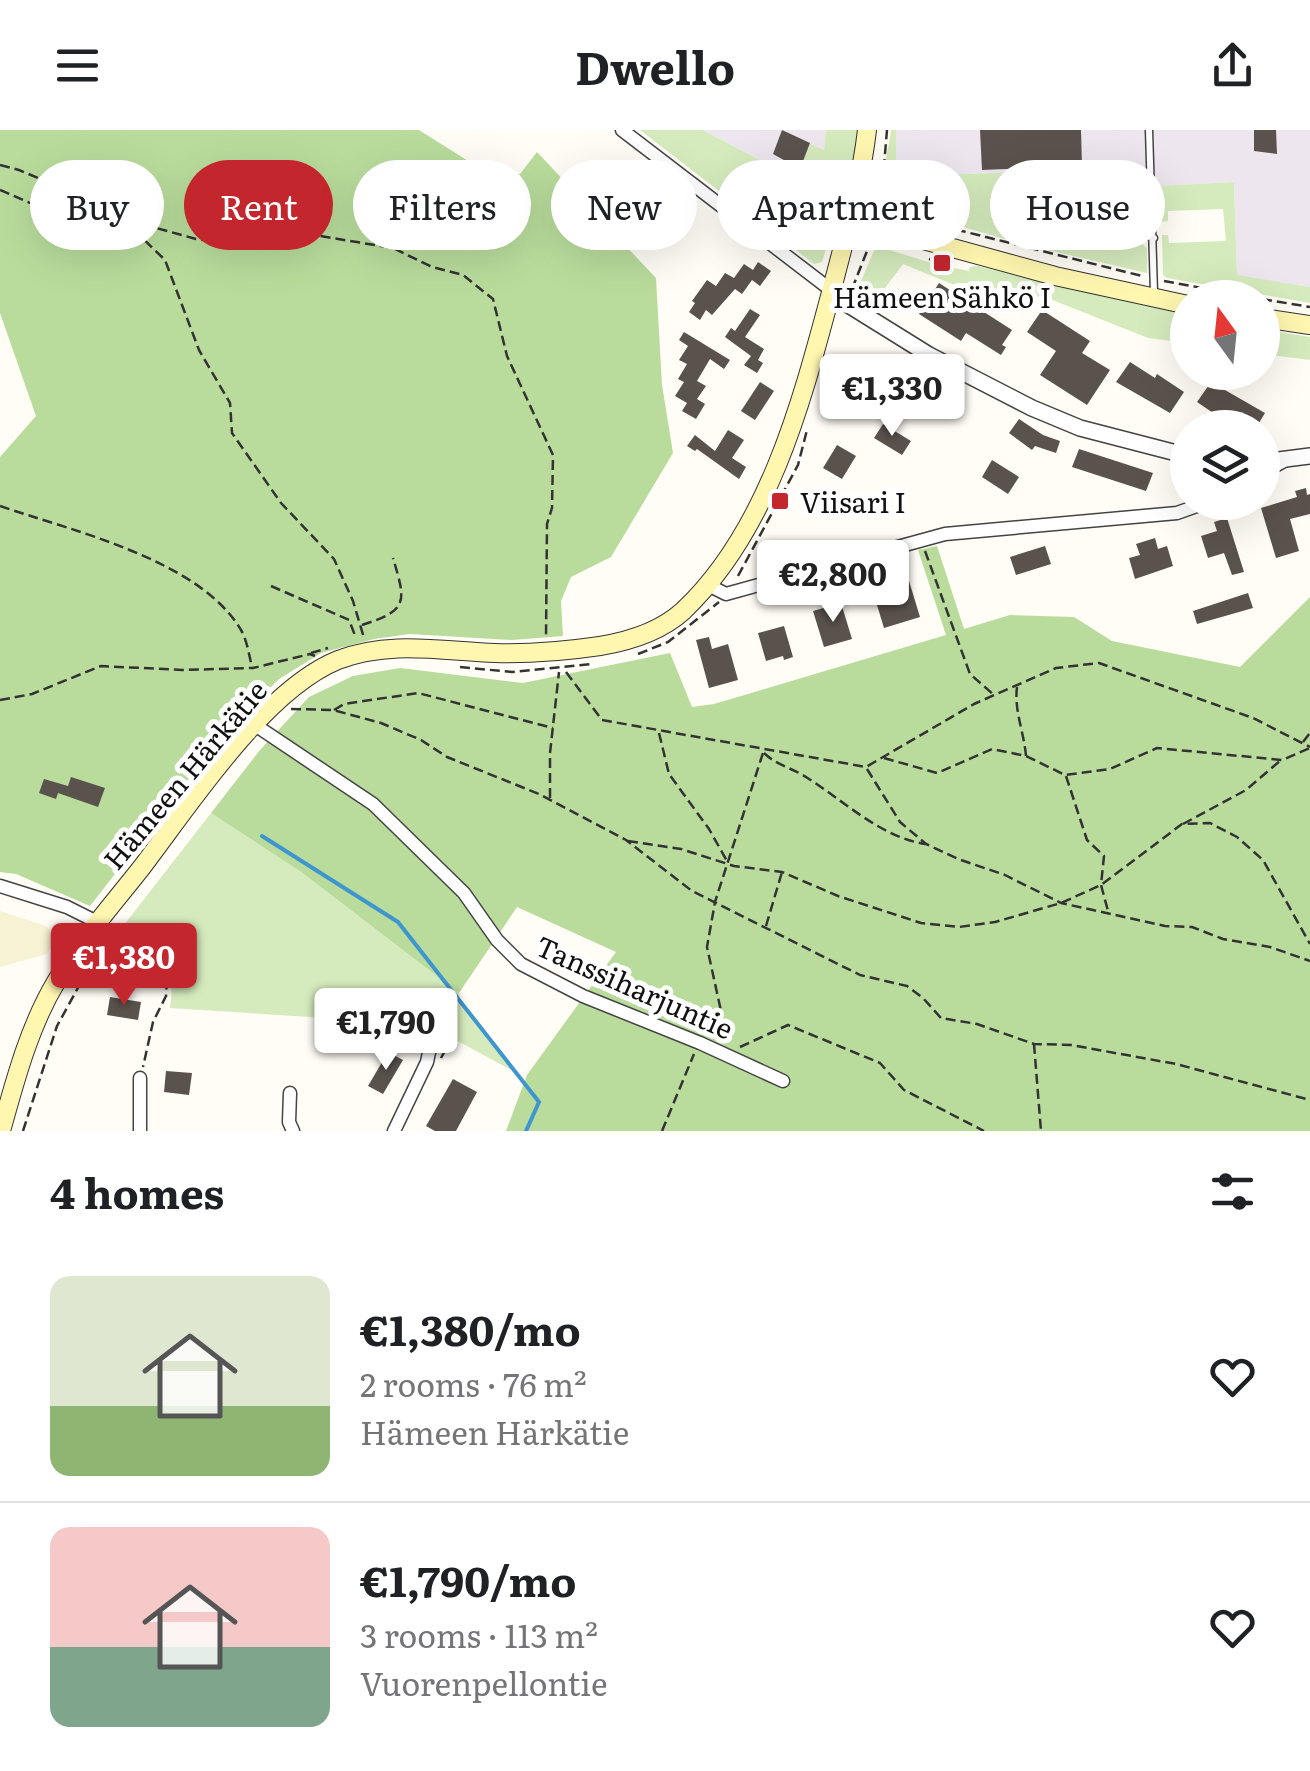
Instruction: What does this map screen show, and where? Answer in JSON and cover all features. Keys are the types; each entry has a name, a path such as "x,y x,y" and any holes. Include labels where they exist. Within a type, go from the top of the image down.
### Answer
{"main road":[{"name":"Hämeen Härkätie","path":"861,160 867,130"},
{"path":"970,248 1154,290 1170,297"},
{"name":"Hämeen Härkätie","path":"1,1131 42,1008 56,982 101,931 255,725 297,684 329,664 364,652 419,647 561,663 657,630 684,610 755,512 781,459 842,250"},
{"path":"1280,321 1310,325"}],"street":[{"path":"622,130 846,304 929,355 998,392 1080,428 1170,451"},
{"path":"1280,459 1310,456"},
{"path":"1280,463 1289,458"},
{"path":"706,584 726,594 750,590 946,534 1170,515"},
{"name":"Tanssiharjuntie","path":"255,725 373,804 464,894 496,940 521,964 583,996 783,1081"},
{"path":"0,886 67,907 101,931"},
{"path":"394,1131 426,1062 431,1042"},
{"path":"140,1078 140,1131"},
{"path":"290,1092 289,1122 293,1131"}],"lane":[{"path":"1149,130 1150,160"},
{"path":"1154,250 1154,290"}],"path":[{"path":"888,130 880,188 883,204 1154,290 1170,291"},
{"path":"0,166 30,174"},
{"path":"0,190 30,203"},
{"path":"164,230 196,239 233,242 298,234 393,248 432,267 463,275 493,299 507,356 554,455 552,508 547,524 545,634 602,720 866,767 995,696 1056,668 1098,663 1253,718 1310,748"},
{"path":"154,250 164,260 199,350 230,403 232,433 281,503 334,559 360,626 364,652"},
{"path":"1280,301 1310,307"},
{"path":"0,506 122,546 183,578 220,602 243,632 253,668"},
{"path":"922,540 970,674 995,696"},
{"path":"360,626 388,614 403,599 393,558"},
{"path":"271,586 349,620 364,652"},
{"path":"0,700 32,694 101,666 253,668 310,654 329,664"},
{"path":"550,800 561,663"},
{"path":"1017,686 1015,705 1024,731 1026,756"},
{"path":"333,710 344,704 418,693 553,728"},
{"path":"285,708 333,710 381,723 421,740 447,757 550,800 626,840 692,891 860,975 907,986 941,1018 977,1024 1034,1044 1071,1045 1176,1064 1310,1100"},
{"path":"658,730 670,774 728,862"},
{"path":"1302,743 1310,733"},
{"path":"758,748 773,762 803,775 910,842 926,844 1062,902 1165,926 1192,927 1223,940 1270,947 1310,962"},
{"path":"882,758 938,773 992,750 1026,756 1065,775 1110,769 1157,748 1282,760"},
{"path":"626,840 782,872 838,896 921,923 959,927 996,922 1062,902 1101,885 1182,824 1246,790 1282,760 1310,748"},
{"path":"662,1131 700,1043 720,1011 707,947 715,902 764,753"},
{"path":"866,767 900,822 926,844"},
{"path":"1065,775 1087,840 1104,856 1101,885 1109,913"},
{"path":"1182,824 1210,823 1236,837 1263,860 1310,944"},
{"path":"766,927 782,872"},
{"path":"23,1131 58,1026 101,931 159,967 166,981 166,996 154,1022 140,1078"},
{"path":"724,1054 788,1025 880,1063 904,1090 984,1131"},
{"path":"1034,1044 1041,1131"}],"shaded area":[{"path":"703,130 826,130 824,151 812,160 760,160"},
{"path":"896,130 1310,130 1310,287 1237,276 1234,182 1165,186 1165,160 990,160 990,173 970,174 970,160 896,160"},
{"path":"0,911 46,926 56,938 47,954 0,967"}],"green space":[{"path":"0,130 419,130 467,160 353,160 353,250 531,250 531,160 537,152 551,167 551,250 630,250 656,278 662,385 673,453 611,557 571,577 561,601 563,636 512,640 410,634 321,653 279,679 224,734 90,906 16,874 0,872 0,457 36,416 0,313"},
{"path":"640,130 703,130 760,160 717,160 717,189 697,174 697,160 679,160"},
{"path":"826,130 858,130 853,160 804,160 810,144 824,150"},
{"path":"891,130 896,130 896,160 886,160"},
{"path":"990,173 990,235 970,229 970,174"},
{"path":"1234,182 1237,275 1267,280 1178,280 1163,275 1165,235 1169,243 1226,241 1223,209 1168,211 1165,221 1165,186"},
{"path":"796,250 826,250 822,262 814,264"},
{"path":"874,250 889,250 935,264 969,271 977,266 1170,311 1170,341 1148,338 1040,295 1023,313 903,264 873,304 858,288"},
{"path":"1048,250 1147,250 1147,273"},
{"path":"1280,282 1310,287 1310,303 1280,298"},
{"path":"1280,332 1310,337 1310,360 1280,356"},
{"path":"937,546 964,629 1010,615 1074,617 1112,641 1240,667 1310,597 1310,1131 506,1131 527,1075 616,952 517,907 459,993 301,872 211,813 260,750 309,697 353,676 400,668 523,683 670,653 692,707 714,704 946,635 918,550"},
{"path":"211,813 301,872 459,993 459,1001 515,1072 422,1022 410,1046 357,1020 170,1008 172,988 165,966 117,934"}],"building":[{"path":"782,130 810,143 803,160 784,160 773,154"},
{"path":"980,130 1081,130 1082,160 990,160 990,170 982,170"},
{"path":"1254,130 1276,130 1277,154 1254,151"},
{"path":"758,262 771,271 760,286 752,280 742,294 735,289 712,315 706,310 700,320 689,312 707,280 716,286 725,273 734,278 744,264 753,270"},
{"path":"939,283 1012,330 1002,345 1006,347 1001,355 966,333 961,341 919,314"},
{"path":"750,309 760,315 745,337 764,349 757,373 744,365 751,356 725,337 731,328 735,331"},
{"path":"1042,310 1090,341 1082,353 1110,370 1087,405 1040,375 1056,351 1027,332"},
{"path":"684,332 730,360 724,369 710,359 697,381 706,386 697,399 705,404 696,419 682,411 687,403 675,396 684,382 678,379 687,364 679,360 688,346 679,340"},
{"path":"1130,362 1170,383 1170,390 1184,392 1170,413 1116,382"},
{"path":"910,369 944,389 935,403 902,383"},
{"path":"760,382 774,391 755,420 741,411"},
{"path":"1205,390 1225,390 1260,410 1209,410 1197,402"},
{"path":"1019,419 1060,441 1056,453 1035,446 1032,450 1009,433"},
{"path":"883,424 911,441 902,455 874,438"},
{"path":"728,430 744,440 732,458 746,467 739,479 687,446 695,435 715,451"},
{"path":"837,445 856,456 842,479 823,468"},
{"path":"1079,449 1153,473 1146,491 1072,467"},
{"path":"992,460 1019,477 1008,494 982,477"},
{"path":"1306,488 1307,495 1310,494 1310,514 1290,519 1299,551 1276,558 1265,520 1280,520 1280,502 1297,497 1295,491"},
{"path":"1228,520 1244,572 1232,575 1224,553 1208,558 1201,536 1217,531 1214,522"},
{"path":"1155,538 1158,549 1167,546 1173,566 1135,579 1129,558 1140,555 1136,544"},
{"path":"1045,546 1051,564 1016,575 1010,557"},
{"path":"909,581 920,617 884,628 873,592"},
{"path":"1248,593 1253,608 1197,624 1193,611"},
{"path":"841,603 852,639 824,647 813,611"},
{"path":"784,626 793,657 766,661 758,633"},
{"path":"709,637 712,649 728,644 738,680 709,688 696,640"},
{"path":"71,777 105,788 98,807 58,793 56,799 39,793 44,779 68,786"},
{"path":"110,997 141,1002 138,1020 107,1015"},
{"path":"388,1052 403,1060 383,1094 368,1086"},
{"path":"166,1071 192,1073 189,1095 164,1092"},
{"path":"453,1079 477,1092 456,1131 435,1131 426,1126"}],"waterway":[{"path":"262,836 398,922 539,1102 526,1131"}],"place":[{"name":"Hämeen Sähkö I","path":"942,263"},
{"name":"Viisari I","path":"780,501"}]}
